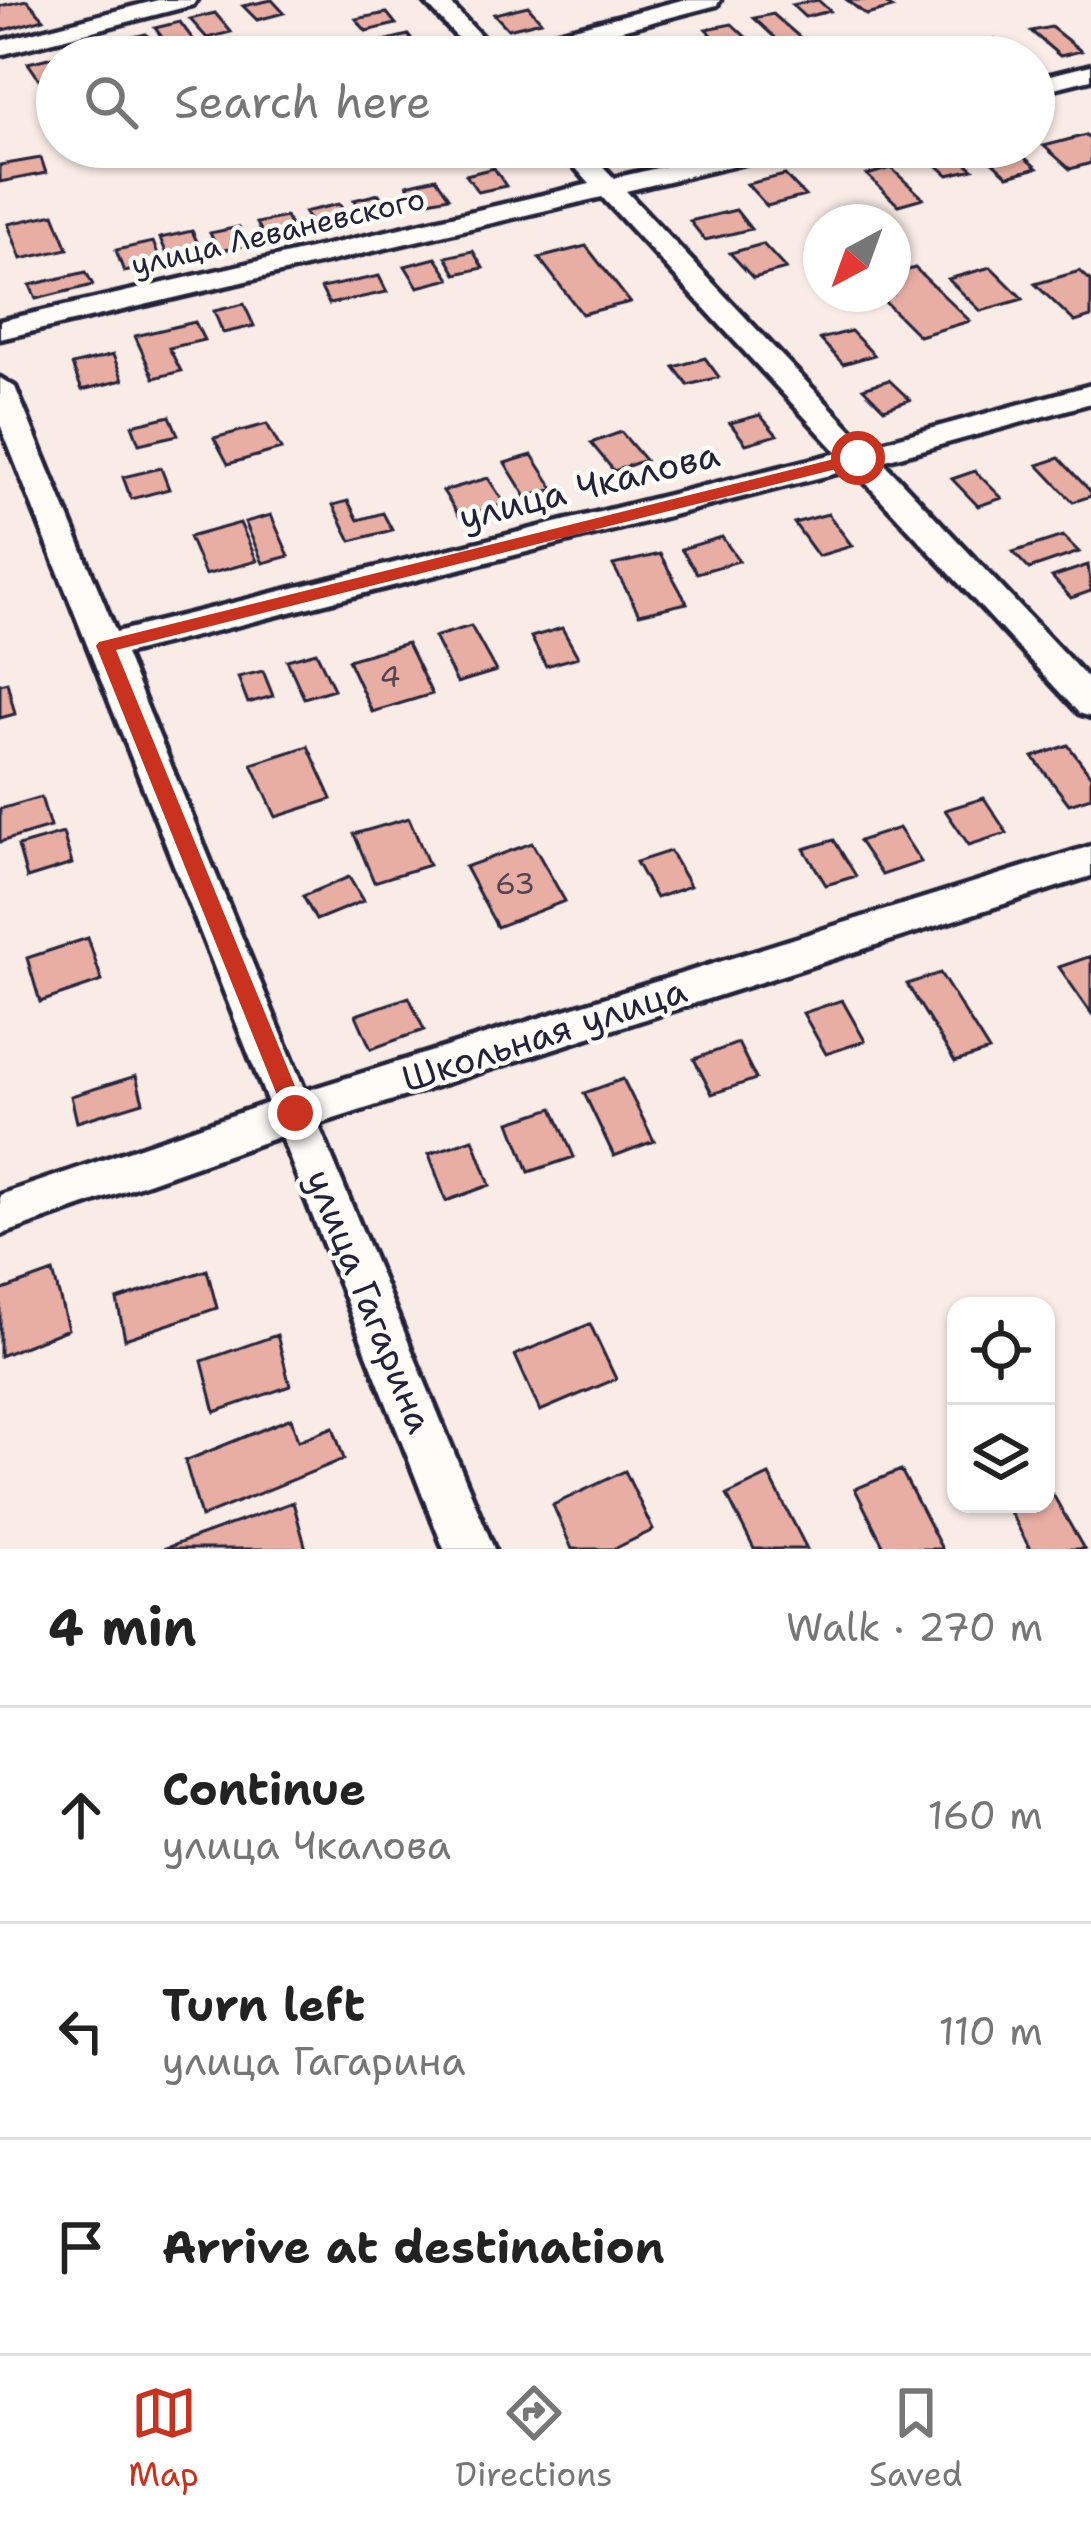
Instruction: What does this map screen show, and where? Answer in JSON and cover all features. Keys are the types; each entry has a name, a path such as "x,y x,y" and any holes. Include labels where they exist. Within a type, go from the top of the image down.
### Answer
{"street":[{"path":"46,36 185,0"},
{"path":"434,0 469,36"},
{"path":"570,36 710,0"},
{"path":"0,48 36,39"},
{"path":"1055,81 1091,72"},
{"path":"589,168 1091,704"},
{"name":"улица Леваневского","path":"0,330 694,168"},
{"name":"улица Гагарина","path":"0,387 469,1549"},
{"name":"улица Чкалова","path":"105,646 858,458 1091,394"},
{"name":"Школьная улица","path":"0,1215 295,1113 1091,861"}],"building":[{"path":"27,0 44,19 0,31 0,6"},
{"path":"272,0 284,13 257,20 243,6"},
{"path":"818,0 830,11 805,17 792,5"},
{"path":"847,0 882,0 892,8 866,15"},
{"path":"528,6 541,21 508,29 494,14"},
{"path":"215,13 231,32 205,36 190,19"},
{"path":"387,13 396,24 366,31 356,19"},
{"path":"773,14 798,36 773,36 754,18"},
{"path":"180,22 190,36 161,36 155,28"},
{"path":"732,24 745,36 713,36 706,29"},
{"path":"1051,27 1081,51 1060,56 1055,52 1055,36 1037,36 1031,31"},
{"path":"1086,135 1091,140 1091,163 1070,169 1055,156 1055,143"},
{"path":"36,159 36,168 44,168 46,173 0,182 0,165"},
{"path":"494,168 506,186 478,192 466,175"},
{"path":"891,168 923,198 897,204 867,175"},
{"path":"940,168 973,169 948,175"},
{"path":"999,168 1037,168 1008,176"},
{"path":"785,175 805,196 767,206 747,184"},
{"path":"436,178 449,197 419,203 407,185"},
{"path":"379,194 390,211 366,216 354,200"},
{"path":"339,204 351,221 316,230 304,212"},
{"path":"736,210 751,229 705,240 690,221"},
{"path":"54,214 68,249 21,259 8,224"},
{"path":"286,217 295,234 266,240 257,223"},
{"path":"239,227 248,245 219,251 210,233"},
{"path":"192,231 203,254 170,261 160,238"},
{"path":"153,242 162,264 124,272 116,250"},
{"path":"763,244 786,269 753,278 730,253"},
{"path":"586,246 630,302 582,314 539,258"},
{"path":"473,251 483,268 456,274 446,257"},
{"path":"436,258 450,279 418,287 405,266"},
{"path":"991,267 1023,299 981,311 948,279"},
{"path":"911,269 970,321 919,336 895,312 911,312"},
{"path":"1080,271 1091,281 1091,317 1075,322 1035,284"},
{"path":"86,272 93,285 36,299 30,285"},
{"path":"379,276 387,292 329,304 321,288"},
{"path":"244,304 254,326 223,333 214,311"},
{"path":"195,322 204,340 169,348 181,371 154,378 135,336"},
{"path":"851,331 874,355 843,364 820,339"},
{"path":"113,355 123,380 82,390 72,365"},
{"path":"705,358 719,377 688,385 674,367"},
{"path":"889,380 910,400 884,409 863,388"},
{"path":"760,415 777,435 746,444 730,423"},
{"path":"170,416 178,435 139,444 132,425"},
{"path":"267,424 281,449 228,464 214,438"},
{"path":"621,432 645,460 614,471 591,443"},
{"path":"532,455 554,489 526,497 505,463"},
{"path":"1059,458 1091,496 1073,502 1038,465"},
{"path":"161,468 169,489 131,499 123,477"},
{"path":"975,471 1002,498 978,506 952,479"},
{"path":"488,478 505,504 460,517 443,491"},
{"path":"348,501 358,520 383,513 392,530 351,541 333,505"},
{"path":"828,514 852,546 818,556 794,523"},
{"path":"271,515 289,556 263,563 245,522"},
{"path":"240,523 257,561 205,575 189,537"},
{"path":"1063,536 1079,552 1029,569 1013,552"},
{"path":"722,537 739,561 697,573 681,549"},
{"path":"660,554 687,603 639,614 613,565"},
{"path":"1088,565 1091,591 1071,598 1052,577"},
{"path":"471,626 496,671 457,683 434,637"},
{"path":"562,628 578,657 546,666 531,637"},
{"path":"407,643 432,694 372,712 348,660"},
{"path":"316,652 334,689 304,698 287,660"},
{"path":"263,671 273,696 248,703 238,677"},
{"path":"7,682 15,714 0,718 0,684"},
{"path":"1068,745 1091,776 1091,797 1069,804 1033,757"},
{"path":"308,746 332,799 276,817 252,764"},
{"path":"41,797 50,827 0,842 0,809"},
{"path":"984,798 1007,833 969,845 945,810"},
{"path":"409,818 429,865 374,882 354,834"},
{"path":"899,828 921,862 882,875 859,841"},
{"path":"63,833 72,864 27,878 18,846"},
{"path":"834,840 856,876 826,885 804,849"},
{"path":"532,843 565,901 497,927 465,867"},
{"path":"670,851 690,886 656,898 636,862"},
{"path":"349,877 363,901 316,920 303,896"},
{"path":"88,938 102,981 40,1002 27,958"},
{"path":"1091,956 1091,1013 1059,967"},
{"path":"940,973 989,1051 955,1062 907,984"},
{"path":"409,997 424,1030 371,1049 356,1015"},
{"path":"842,1000 865,1041 826,1054 803,1013"},
{"path":"738,1043 756,1079 712,1094 694,1059"},
{"path":"136,1076 143,1102 77,1122 71,1096"},
{"path":"623,1079 654,1141 614,1156 584,1093"},
{"path":"553,1108 574,1157 529,1172 510,1122"},
{"path":"473,1139 490,1185 446,1201 429,1154"},
{"path":"207,1270 217,1308 125,1339 117,1300"},
{"path":"53,1272 68,1329 0,1356 0,1291"},
{"path":"590,1324 616,1379 540,1411 515,1355"},
{"path":"277,1335 290,1386 215,1412 202,1361"},
{"path":"291,1418 298,1441 333,1427 344,1459 201,1517 185,1461"},
{"path":"901,1470 942,1549 885,1549 855,1489"},
{"path":"625,1471 653,1530 614,1549 572,1549 553,1505"},
{"path":"769,1475 807,1549 754,1549 727,1495"},
{"path":"1055,1498 1084,1549 1030,1549 1011,1513 1055,1513"},
{"path":"293,1502 306,1549 163,1549"}],"route":[{"path":"295,1113 105,646 858,458"}]}
